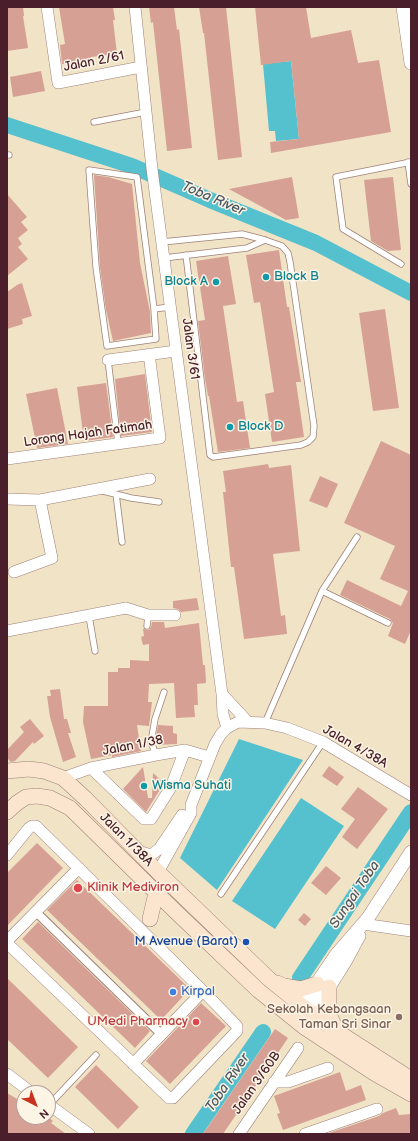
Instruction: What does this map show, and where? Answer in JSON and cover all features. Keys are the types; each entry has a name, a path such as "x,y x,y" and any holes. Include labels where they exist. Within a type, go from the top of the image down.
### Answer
{"main road":[{"name":"Jalan 1/38A","path":"8,770 29,769 44,771 63,778 269,979 303,1016"},
{"name":"Jalan 1/38A","path":"7,812 22,800 37,796 50,798 70,808 168,901 258,990 303,1016"},
{"path":"138,852 142,865 168,901 216,927"},
{"path":"146,924 168,901"},
{"path":"146,924 168,901"},
{"path":"269,979 284,986 301,989 323,986 331,1019 338,1032"},
{"path":"303,1016 338,1032 411,1079"},
{"path":"303,1016 374,1073 411,1094"}],"street":[{"name":"Jalan 2/61","path":"48,7 58,83 141,67"},
{"name":"Jalan 3/61","path":"135,7 152,172 222,694 223,714 227,728"},
{"path":"403,7 411,62"},
{"path":"108,360 176,351"},
{"name":"Lorong Hajah Fatimah","path":"7,459 160,438 149,354"},
{"path":"7,499 40,500 150,479"},
{"path":"14,572 52,558 40,500"},
{"path":"7,631 126,608 148,621 175,615"},
{"path":"222,694 247,721"},
{"name":"Jalan 4/38A","path":"227,728 238,722 247,721 287,728 323,742 411,795"},
{"path":"158,872 191,813 191,804 209,758 218,739 227,728"},
{"path":"91,768 144,819 151,819 171,787 185,750"},
{"name":"Jalan 1/38","path":"63,778 91,768 156,754 185,750 209,758"},
{"path":"138,852 151,855 160,849 185,809 191,804"},
{"path":"7,855 29,828 36,826 79,868 146,924 203,991 237,1026 237,1031 173,1098 169,1098 7,942 79,868"},
{"path":"303,1016 323,986 336,955 366,922 411,852"},
{"path":"36,912 161,1034"},
{"path":"366,922 411,931"},
{"path":"133,1064 203,991"},
{"name":"Jalan 3/60B","path":"238,1134 298,1048"},
{"path":"274,1082 288,1082 328,1068"},
{"path":"7,1074 21,1085"},
{"path":"305,1134 377,1109"},
{"path":"56,1110 89,1134"}],"lane":[{"path":"94,122 146,112"},
{"path":"402,264 343,229 336,177 410,162 411,184"},
{"path":"89,170 137,178 154,309 156,339 108,346 96,267 89,170"},
{"path":"162,242 242,234 282,246 288,253 314,426 312,437 308,442 301,445 213,457 210,455 186,256"},
{"path":"164,258 247,248 265,240"},
{"path":"154,309 170,307"},
{"path":"108,360 118,444"},
{"path":"98,489 131,498 159,502"},
{"path":"116,494 122,542"},
{"path":"265,723 322,591 357,537"},
{"path":"322,591 388,623"},
{"path":"89,616 95,651"},
{"path":"156,754 151,742 155,719 164,692"},
{"path":"221,894 323,742"},
{"path":"56,1096 96,1055"}],"water":[{"path":"291,61 299,139 276,141 275,131 269,131 263,64"},
{"path":"239,739 303,760 217,890 180,858"},
{"path":"301,798 344,826 275,929 232,901"}],"building":[{"path":"7,7 23,7 28,48 7,51"},
{"path":"59,7 113,7 117,54 91,57 91,60 62,64 60,45 65,44"},
{"path":"149,7 174,7 177,30 179,29 192,148 167,151 153,22 151,23"},
{"path":"199,7 226,7 242,157 218,160 204,33"},
{"path":"255,7 306,7 311,38 351,30 358,63 379,60 391,132 271,153 270,142 299,139 291,61 261,65"},
{"path":"41,71 45,91 13,97 10,77"},
{"path":"94,175 108,177 132,184 140,263 150,312 151,333 113,341 106,310 100,267"},
{"path":"292,177 299,218 286,220 229,189"},
{"path":"393,177 401,250 388,251 371,241 364,180"},
{"path":"7,194 27,217 21,222 28,230 18,238 22,244 18,247 28,259 7,276"},
{"path":"279,250 287,307 289,307 301,382 296,382 304,437 272,442 265,394 274,392 260,302 254,303 246,255"},
{"path":"228,256 236,304 223,306 237,402 243,401 250,448 218,452 205,379 198,321 205,320 196,261"},
{"path":"22,283 32,316 22,319 23,324 7,329 7,292"},
{"path":"385,309 399,408 373,411 359,313"},
{"path":"145,374 152,432 121,436 115,379"},
{"path":"106,383 113,437 84,441 77,387"},
{"path":"57,388 68,444 37,448 26,394"},
{"path":"381,441 411,455 411,630 405,644 388,636 393,623 390,619 340,595 347,580 401,606 408,591 380,579 395,546 344,523"},
{"path":"268,464 269,468 291,465 300,551 273,554 281,616 285,615 287,634 244,639 234,567 231,567 223,492 226,492 223,471"},
{"path":"320,476 338,484 327,508 309,501"},
{"path":"197,598 199,610 181,612 178,609 173,608 173,601"},
{"path":"152,622 164,622 165,628 199,623 206,683 197,684 198,705 194,705 195,717 176,718 174,683 149,684 148,702 152,702 149,726 137,725 141,751 112,757 112,755 91,759 83,722 84,706 108,706 108,672 118,672 118,668 130,668 130,660 149,661 149,644 143,645 141,637 144,636 143,629 149,630"},
{"path":"60,689 64,719 67,719 71,733 68,733 76,757 63,762 50,717 47,696 51,696 50,690"},
{"path":"30,719 44,736 34,744 33,742 15,761 11,762 7,758 7,750 24,732 20,727"},
{"path":"158,725 173,726 173,733 177,734 177,744 157,745 155,742"},
{"path":"329,766 344,777 337,786 322,776"},
{"name":"Wisma Suhati","path":"143,767 148,798 152,798 153,773 164,783 146,812 123,789"},
{"path":"358,787 388,809 357,849 342,837 355,819 341,809"},
{"path":"37,843 63,868 7,926 7,873"},
{"path":"326,866 341,878 326,895 311,883"},
{"path":"77,880 190,989 161,1020 47,910"},
{"path":"304,913 311,919 305,926 298,920"},
{"path":"38,922 150,1031 135,1048 22,939"},
{"path":"7,978 78,1047 48,1078 7,1039"},
{"path":"201,1003 226,1026 170,1084 146,1061"},
{"path":"275,1029 288,1038 223,1134 203,1134"},
{"path":"96,1065 139,1107 118,1129 75,1087"},
{"path":"340,1072 346,1091 361,1085 366,1100 283,1130 277,1114 280,1113 274,1096"},
{"path":"7,1093 16,1098 16,1125 54,1125 66,1134 7,1134"},
{"path":"396,1108 399,1115 411,1114 411,1134 326,1134 379,1116"}],"waterway":[{"name":"Toba River","path":"7,125 132,166 210,200 316,243 411,293"},
{"name":"Sungai Toba","path":"300,978 411,812"},
{"name":"Toba River","path":"193,1134 263,1032"}],"place":[{"name":"Block B","path":"266,277"},
{"name":"Block A","path":"216,282"},
{"name":"Block D","path":"230,427"},
{"name":"Wisma Suhati","path":"144,786"},
{"name":"Klinik Mediviron","path":"78,888"},
{"name":"M Avenue (Barat)","path":"246,942"},
{"name":"Kirpal","path":"173,992"},
{"name":"Sekolah Kebangsaan Taman Sri Sinar","path":"399,1017"},
{"name":"UMedi Pharmacy","path":"196,1022"}]}
